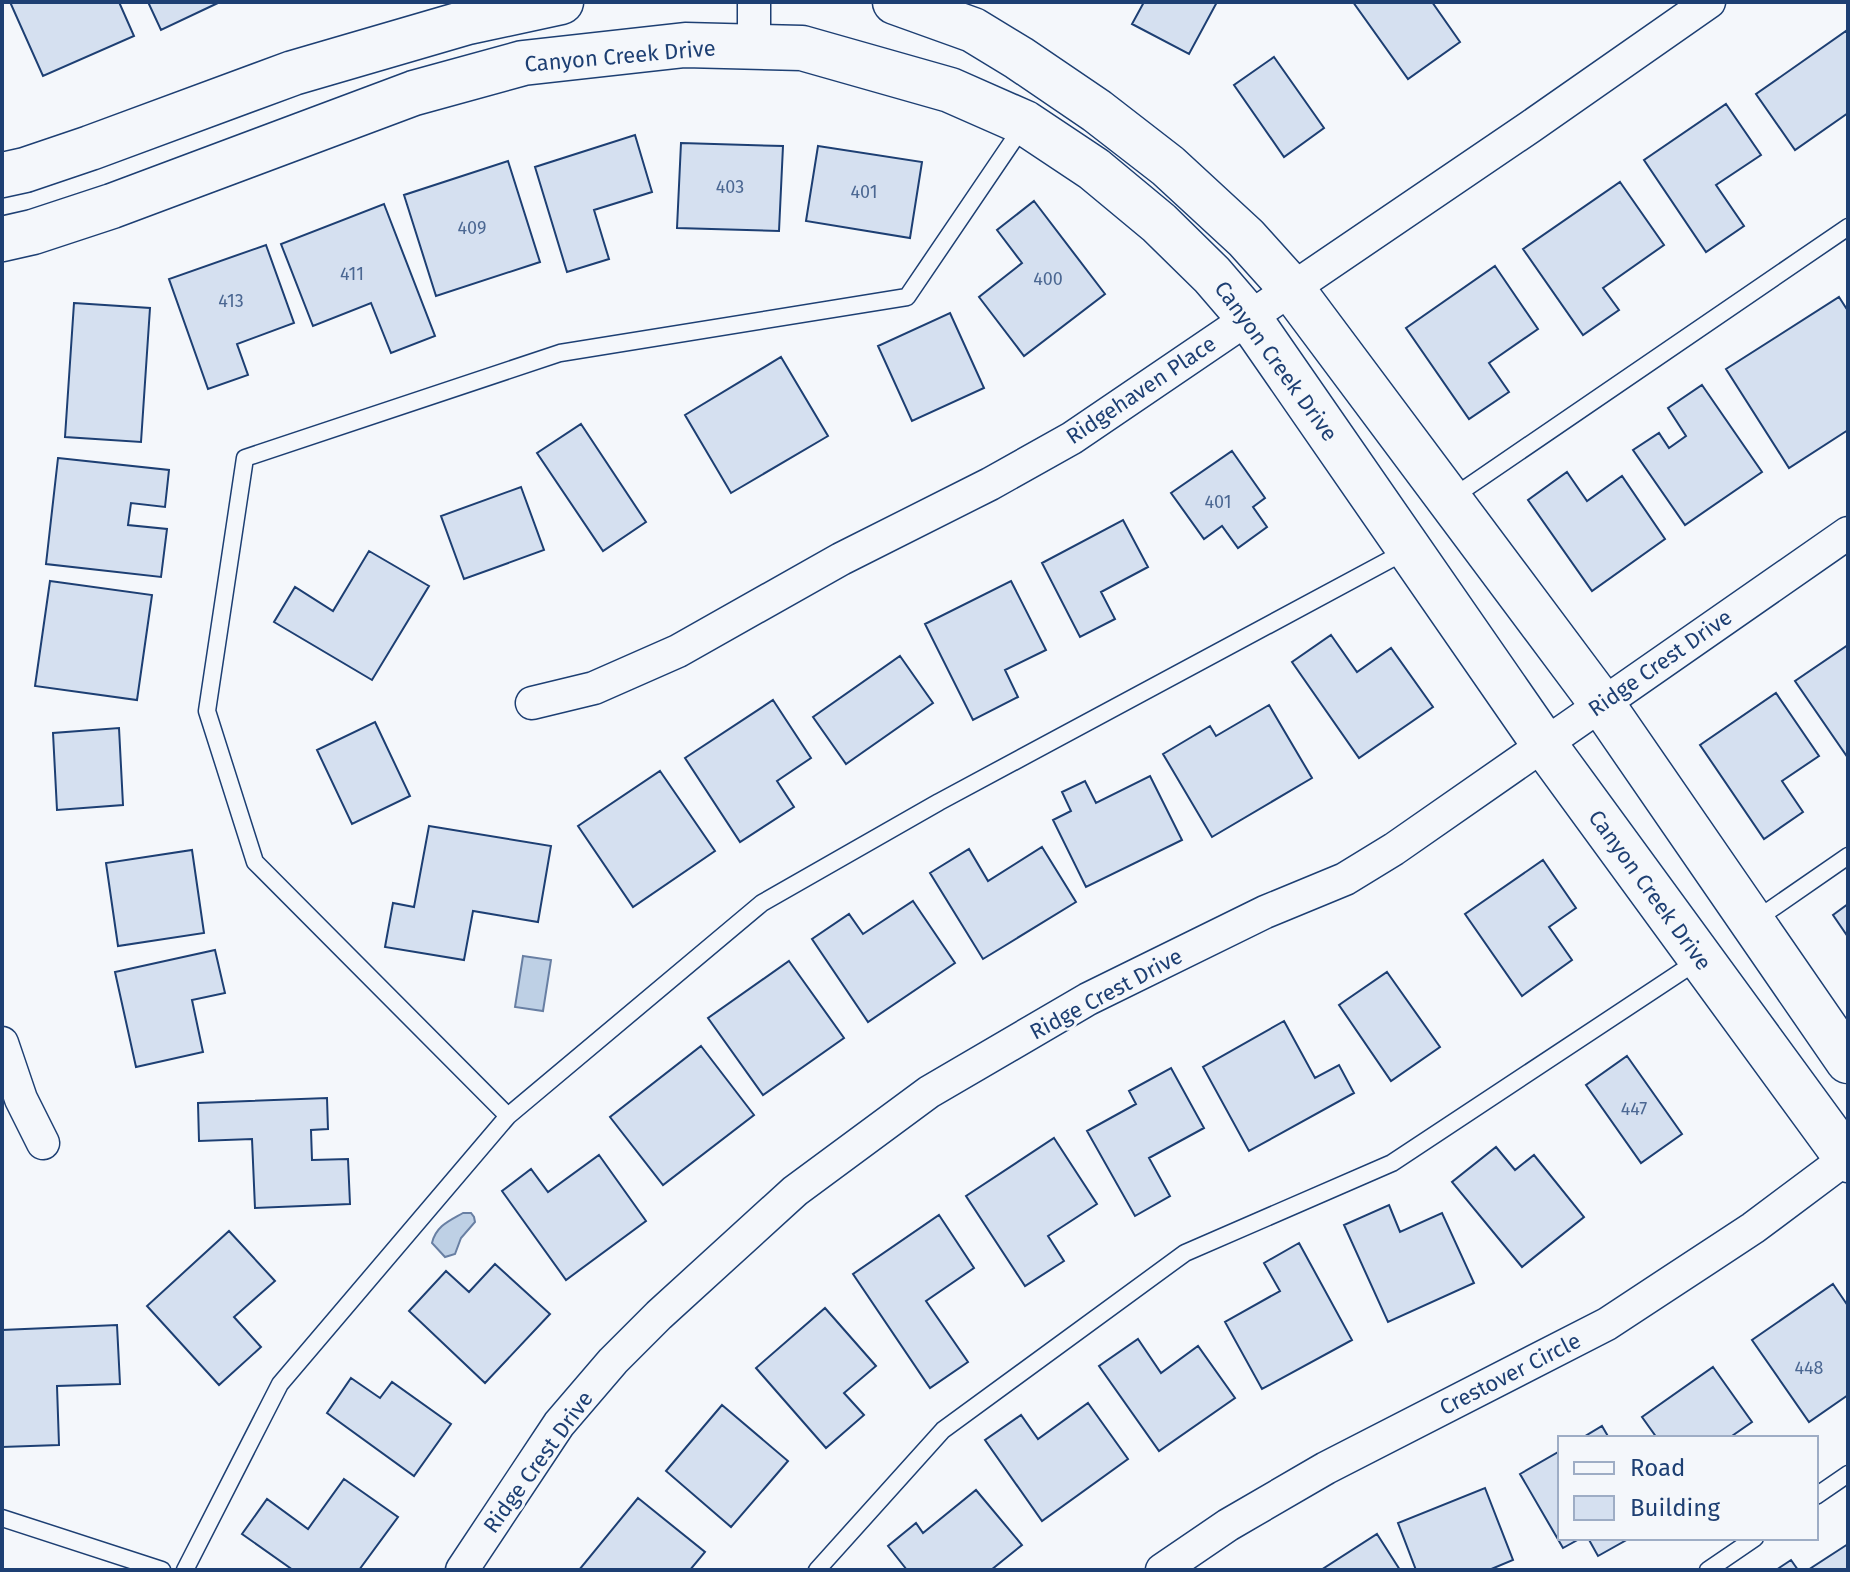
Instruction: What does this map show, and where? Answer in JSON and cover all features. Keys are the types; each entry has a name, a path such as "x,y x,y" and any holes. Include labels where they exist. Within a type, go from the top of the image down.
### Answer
{"street":[{"path":"754,2 754,47"},
{"path":"895,2 973,30 1097,111 1168,166 1246,238 1292,289 1602,704 1848,1061"},
{"name":"Ridgehaven Place","path":"532,703 594,688 678,651 841,559 990,484 1072,438 1709,2"},
{"name":"Canyon Creek Drive","path":"2,175 90,148 293,73 468,22 527,25 685,45 802,48 950,90 1025,123 1094,169 1159,223 1212,275 1249,318 1544,744 1848,1159"},
{"name":"Canyon Creek Drive","path":"2,239 112,206 414,93 527,25"},
{"name":"Ridge Crest Drive","path":"462,1570 559,1424 613,1361 795,1191 929,1092 1088,999 1265,912 1345,879 1394,849 1848,533"},
{"path":"2,1043 21,1099 43,1143"},
{"name":"Crestover Circle","path":"1162,1570 1228,1525 1326,1468 1607,1324 1753,1228 1848,1159"}],"lane":[{"path":"508,1116 255,862 207,711 245,458 560,353 907,297 1025,123"},
{"path":"1449,500 1848,227"},
{"path":"185,1570 280,1384 508,1116 762,903 953,795 1409,549"},
{"path":"1752,922 1848,856"},
{"path":"817,1570 943,1430 1185,1253 1392,1163 1701,959"},
{"path":"1818,1495 1848,1474"},
{"path":"2,1518 162,1570"},
{"path":"1708,1570 1752,1540"}],"water":[{"path":"523,956 551,960 543,1011 515,1007"},
{"path":"463,1213 471,1213 475,1222 461,1238 455,1254 445,1257 432,1243 434,1237 444,1225"}],"building":[{"path":"10,2 119,2 134,36 43,76"},
{"path":"148,2 220,2 161,30"},
{"path":"1144,2 1217,2 1189,54 1132,24"},
{"path":"1353,2 1432,2 1460,42 1408,79"},
{"path":"1846,31 1848,113 1795,150 1756,94"},
{"path":"1274,57 1324,128 1284,157 1234,85"},
{"path":"1726,104 1761,155 1716,185 1744,226 1706,252 1644,160"},
{"path":"635,135 652,192 594,210 609,259 567,272 535,167"},
{"path":"681,143 783,146 779,231 677,228"},
{"path":"818,146 922,162 910,238 806,221"},
{"path":"508,161 540,262 436,296 404,195"},
{"path":"1620,182 1664,245 1603,288 1619,310 1583,335 1523,249"},
{"path":"1034,201 1105,294 1024,356 979,297 1022,263 997,230"},
{"path":"384,204 435,336 391,353 371,303 313,326 281,244"},
{"path":"266,245 294,323 237,344 248,375 208,389 169,279"},
{"path":"1495,266 1538,329 1489,363 1509,392 1469,419 1406,328"},
{"path":"1839,297 1848,311 1848,430 1789,468 1726,369"},
{"path":"74,303 150,308 141,442 65,437"},
{"path":"950,313 984,388 912,421 878,346"},
{"path":"781,357 828,436 731,493 685,415"},
{"path":"1702,385 1762,472 1685,525 1633,450 1659,433 1669,448 1686,436 1668,408"},
{"path":"581,424 646,522 603,551 537,453"},
{"path":"1232,451 1265,498 1253,507 1267,527 1238,548 1222,526 1204,539 1171,493"},
{"path":"58,458 169,470 165,507 131,503 128,525 167,529 161,577 46,564"},
{"path":"1567,472 1587,501 1622,476 1665,539 1592,591 1528,500"},
{"path":"521,487 544,550 464,579 441,516"},
{"path":"1123,520 1148,567 1101,592 1115,619 1080,637 1042,563"},
{"path":"369,551 429,586 372,680 274,622 295,587 333,611"},
{"path":"50,581 152,595 137,700 35,686"},
{"path":"1011,581 1046,650 1005,670 1018,697 973,720 925,624"},
{"path":"1331,635 1357,672 1391,648 1433,707 1359,758 1292,662"},
{"path":"1848,645 1848,758 1795,681"},
{"path":"900,656 933,703 846,764 813,717"},
{"path":"1776,693 1819,756 1782,781 1803,812 1764,839 1700,745"},
{"path":"773,700 811,758 777,781 794,807 740,842 685,758"},
{"path":"1269,705 1312,778 1212,837 1163,754 1210,726 1216,736"},
{"path":"375,722 410,796 352,824 317,750"},
{"path":"119,728 123,805 57,810 53,733"},
{"path":"660,771 715,851 633,907 578,826"},
{"path":"1150,776 1182,840 1086,887 1053,820 1071,811 1062,792 1085,781 1096,803"},
{"path":"429,826 551,846 538,922 473,911 464,960 385,947 393,903 414,907"},
{"path":"1042,847 1076,902 983,959 930,873 969,849 988,881"},
{"path":"192,850 204,933 118,946 106,863"},
{"path":"1543,860 1576,908 1549,927 1572,960 1522,996 1465,914"},
{"path":"913,901 955,963 868,1022 812,939 849,914 863,934"},
{"path":"1848,904 1848,937 1833,915"},
{"path":"215,950 225,993 192,1000 203,1052 136,1067 115,972"},
{"path":"789,961 844,1038 763,1095 708,1018"},
{"path":"1387,972 1440,1047 1391,1081 1339,1005"},
{"path":"1284,1021 1315,1078 1339,1065 1354,1093 1249,1151 1203,1067"},
{"path":"701,1046 754,1115 663,1185 610,1117"},
{"path":"1627,1056 1682,1134 1641,1163 1586,1085"},
{"path":"1171,1068 1204,1128 1149,1158 1170,1196 1135,1216 1087,1131 1136,1104 1129,1091"},
{"path":"327,1098 328,1129 311,1130 312,1160 348,1159 350,1204 255,1208 252,1139 199,1141 198,1103"},
{"path":"1054,1138 1097,1204 1048,1236 1064,1261 1025,1286 966,1196"},
{"path":"1496,1147 1515,1170 1534,1155 1584,1217 1522,1267 1452,1182"},
{"path":"599,1155 646,1221 566,1280 502,1191 531,1169 548,1192"},
{"path":"1389,1205 1400,1232 1442,1213 1474,1283 1388,1322 1344,1225"},
{"path":"939,1215 974,1268 926,1301 968,1362 930,1388 853,1274"},
{"path":"229,1231 275,1281 234,1317 261,1347 219,1385 147,1306"},
{"path":"1299,1243 1352,1340 1262,1389 1225,1322 1280,1291 1264,1263"},
{"path":"495,1264 550,1314 485,1383 409,1311 446,1271 469,1292"},
{"path":"1833,1284 1848,1306 1848,1395 1809,1422 1752,1340"},
{"path":"825,1308 876,1366 844,1393 864,1415 826,1448 756,1368"},
{"path":"117,1325 120,1384 57,1386 59,1445 2,1447 2,1330"},
{"path":"1138,1339 1161,1373 1198,1346 1235,1398 1159,1451 1099,1366"},
{"path":"1713,1367 1752,1422 1732,1436 1656,1436 1642,1417"},
{"path":"351,1378 380,1398 392,1382 451,1424 414,1476 327,1413"},
{"path":"1088,1403 1128,1459 1042,1521 985,1440 1021,1415 1038,1439"},
{"path":"722,1405 788,1461 731,1527 666,1471"},
{"path":"1602,1426 1608,1436 1585,1436"},
{"path":"1558,1452 1558,1539 1520,1474"},
{"path":"344,1479 398,1517 359,1570 293,1570 242,1534 267,1499 308,1529"},
{"path":"1485,1488 1513,1560 1489,1570 1416,1570 1398,1523"},
{"path":"976,1490 1022,1545 991,1570 907,1570 888,1546 916,1523 923,1533"},
{"path":"638,1498 705,1552 690,1570 579,1570"},
{"path":"1377,1534 1400,1570 1321,1570"},
{"path":"1558,1540 1577,1540 1563,1548"},
{"path":"1589,1540 1626,1540 1598,1556"},
{"path":"1848,1544 1848,1570 1808,1570"},
{"path":"1791,1560 1798,1570 1776,1570"}]}
